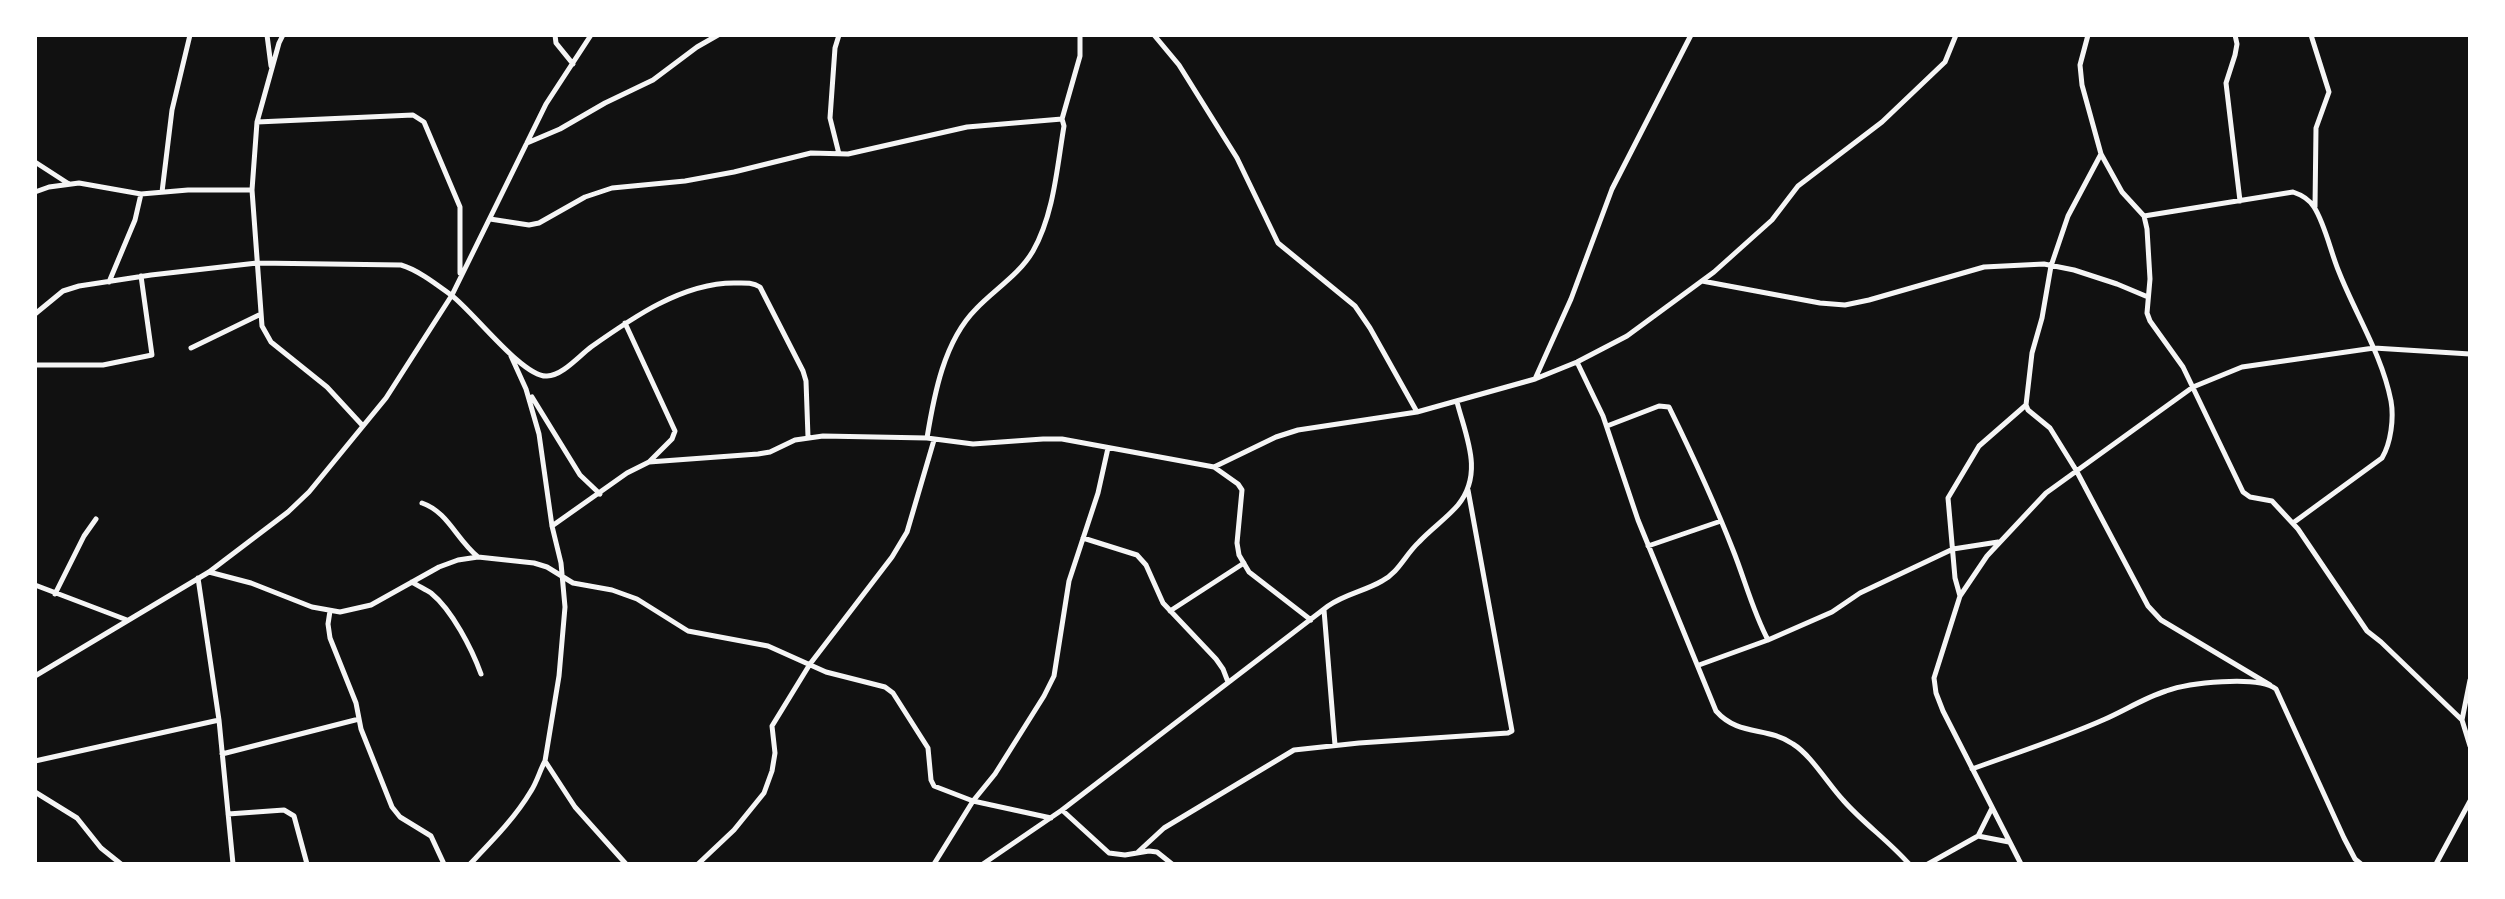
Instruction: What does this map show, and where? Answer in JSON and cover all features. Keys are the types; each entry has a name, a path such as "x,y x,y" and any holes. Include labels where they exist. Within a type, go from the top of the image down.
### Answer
{"street":[{"path":"162,192 172,110 190,35"},
{"path":"267,35 272,67"},
{"path":"283,35 257,122 252,190 262,326 271,342 327,387 363,426"},
{"path":"555,35 556,43 573,64"},
{"path":"35,676 209,572 288,512 309,492 386,398 452,295 546,104 591,35"},
{"path":"527,143 560,129 653,80 718,35"},
{"path":"839,35 835,48 830,118 839,155"},
{"path":"698,864 734,830 764,793 775,753 772,726 810,664 892,557 907,531 930,439 932,404 959,330 975,309 1012,277 1032,252 1047,219 1064,126 1062,119 1080,55 1080,35"},
{"path":"1154,35 1179,65 1237,158 1278,243 1354,306 1370,328 1417,412"},
{"path":"1535,379 1571,299 1612,189 1691,35"},
{"path":"1214,467 1276,437 1298,430 1417,412 1535,379 1577,362 1627,336 1702,281 1772,220 1798,186 1882,122 1945,62 1956,35"},
{"path":"2088,35 2080,65 2082,85 2101,154 2122,192 2144,216 2147,229 2150,279 2147,313 2183,367 2243,492 2250,497 2272,501 2293,523 2322,562 2367,631 2462,720"},
{"path":"2235,35 2235,55 2225,83 2240,201"},
{"path":"2293,523 2382,458 2388,448 2391,403 2374,348 2340,275 2315,207 2316,128 2329,92 2311,35"},
{"path":"257,122 413,115 420,118 460,207 460,276"},
{"path":"490,219 529,225 539,223 585,197 612,188 685,181 811,153 848,154 967,127 1062,119"},
{"path":"2101,154 2068,216 2051,265 2042,318 2032,353 2026,405 2028,410 2050,428 2076,470 2148,606 2161,620 2276,689 2344,838 2355,859 2361,864"},
{"path":"35,162 69,184"},
{"path":"35,192 79,183 141,194 188,190 252,190"},
{"path":"2144,216 2293,191 2305,197 2315,207"},
{"path":"109,282 135,219 141,194"},
{"path":"35,314 63,291 141,276 257,263 401,265 452,295 510,353 536,374 546,377 625,323 673,298 714,283 756,284 803,371 806,381 808,437"},
{"path":"1702,281 1820,303 1845,305 1983,267 2013,264 2051,265 2117,284 2148,298"},
{"path":"35,365 110,364 152,355 141,276"},
{"path":"191,348 261,314"},
{"path":"625,323 675,431 672,439 649,462"},
{"path":"2021,864 1936,693 1934,678 1960,596 1987,556 2046,493 2193,387 2242,367 2374,348 2470,354"},
{"path":"470,864 523,803 545,761 565,618 562,578 539,434 526,389 510,353"},
{"path":"1577,362 1607,426 1648,546 1716,710 1726,722 1741,729 1779,735 1797,746 1845,803 1909,864"},
{"path":"526,389 556,434 576,471 600,494"},
{"path":"983,864 1062,810 1335,601 1380,583 1394,573 1409,551 1458,505 1472,482 1472,463 1457,402"},
{"path":"1960,596 1955,578 1948,506 1951,491 1979,446 2026,405"},
{"path":"1607,426 1659,406 1669,407 1721,521 1768,640"},
{"path":"552,526 627,472 649,462 770,452 808,437 930,439 973,444 1062,439 1214,467 1238,484 1242,490 1237,542 1244,564 1249,572 1311,621"},
{"path":"934,864 973,801 995,774 1054,676 1069,581 1108,449"},
{"path":"1138,852 1164,828 1294,750 1512,731 1468,488"},
{"path":"422,503 434,507 446,518 465,546 478,557"},
{"path":"55,594 84,536 96,519"},
{"path":"1648,546 1721,521"},
{"path":"1083,538 1137,555 1146,565 1153,584 1170,611 1216,659 1228,682"},
{"path":"1699,665 1768,640 1832,612 1860,593 1953,550 2000,542"},
{"path":"209,572 251,583 301,604 330,611 352,610 371,605 450,562 478,557 534,563 547,567 573,583 630,596 688,631 768,646 840,677 885,687 893,692 928,748 934,786 973,801 1051,818"},
{"path":"1170,611 1244,564"},
{"path":"198,578 219,720 233,864"},
{"path":"412,582 431,593 452,619 472,652 481,674"},
{"path":"35,585 127,620"},
{"path":"1324,610 1335,745"},
{"path":"330,611 330,638 356,703 361,729 392,807 400,817 431,836 444,864"},
{"path":"2470,680 2462,720 2470,746"},
{"path":"1972,769 2101,721 2167,690 2211,683 2257,682 2270,685"},
{"path":"222,754 359,719"},
{"path":"35,761 219,720"},
{"path":"545,761 575,807 626,864"},
{"path":"35,792 77,818 101,848 121,864"},
{"path":"2436,864 2470,801"},
{"path":"1928,864 1978,836 1992,808"},
{"path":"228,814 284,810 290,812 307,864"},
{"path":"1062,810 1109,853 1125,855 1157,852 1172,864"},
{"path":"1978,836 2010,842"}]}
